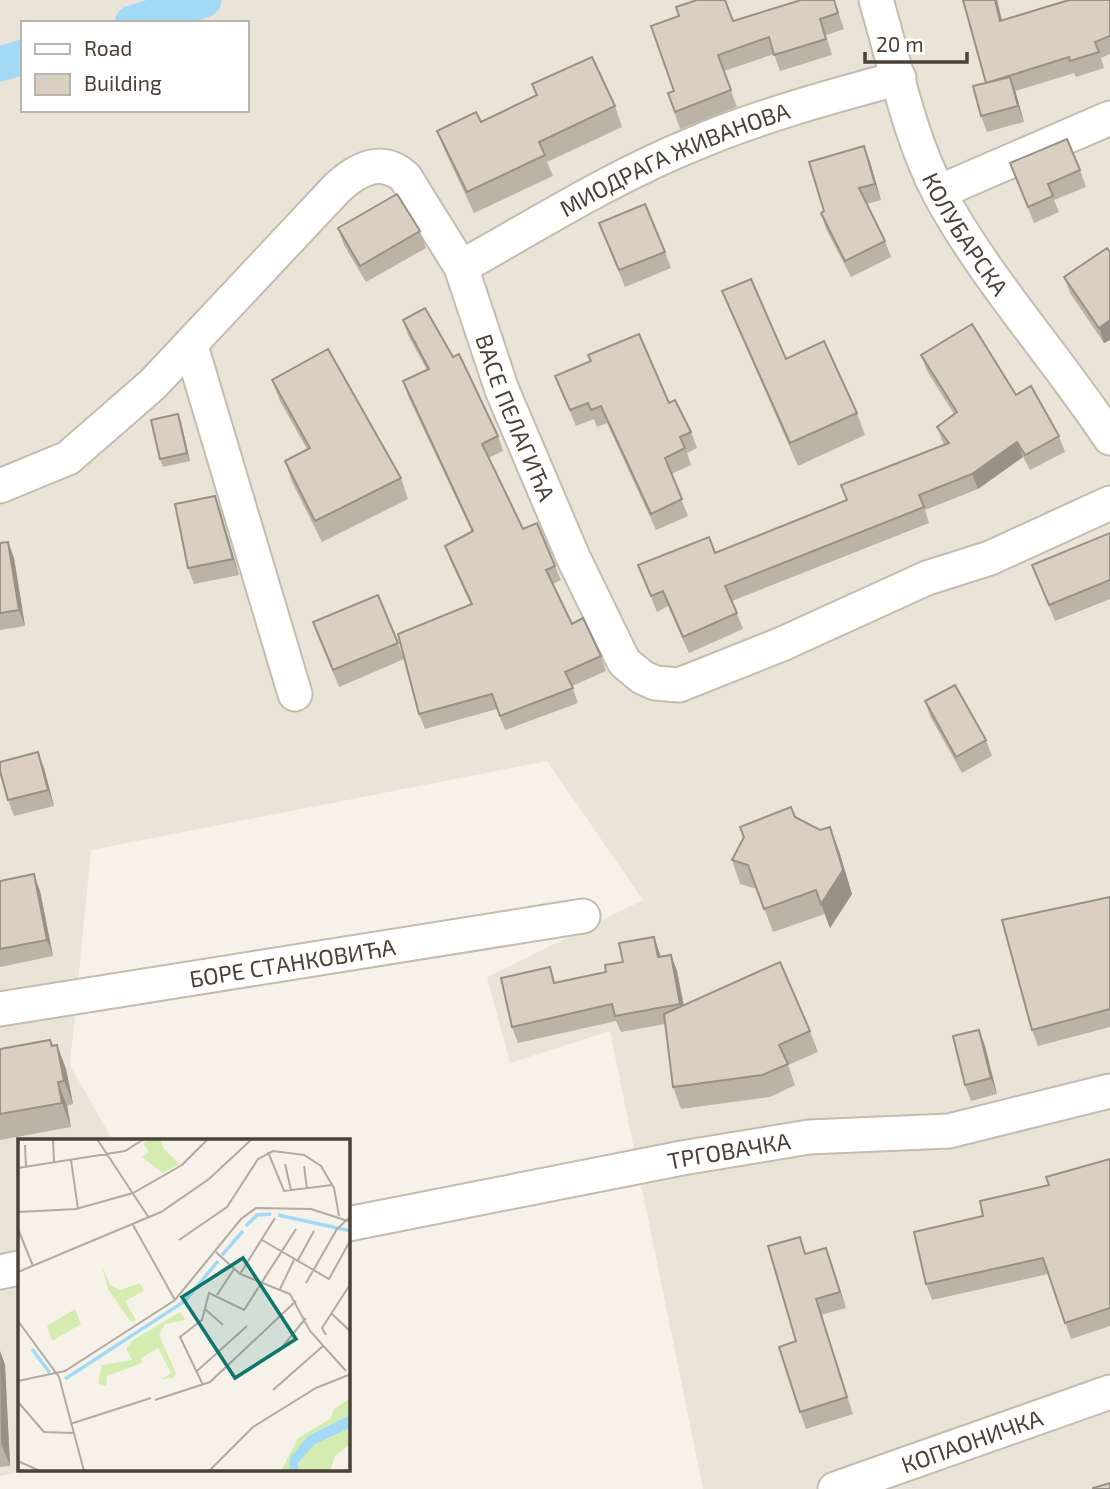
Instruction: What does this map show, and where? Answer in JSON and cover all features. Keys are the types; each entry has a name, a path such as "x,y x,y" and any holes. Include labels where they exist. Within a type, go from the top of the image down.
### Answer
{"street":[{"name":"КОЛУБАРСКА","path":"876,0 913,127 939,192 1029,328 1110,438"},
{"name":"МИОДРАГА ЖИВАНОВА","path":"461,267 621,178 694,144 781,110 899,78"},
{"path":"939,192 1110,118"},
{"name":"ВАСЕ ПЕЛАГИЋА","path":"0,486 68,458 153,384 191,346 338,187 363,169 392,167 405,177 461,267 502,390 573,557 624,662 642,677 655,683 679,685 782,644 927,578 990,558 1110,503"},
{"path":"191,346 295,694"},
{"name":"БОРЕ СТАНКОВИЋА","path":"0,1009 583,916"},
{"name":"ТРГОВАЧКА","path":"350,1224 682,1157 796,1139 949,1131 1110,1091"},
{"path":"0,1272 18,1268"},
{"name":"КОПАОНИЧКА","path":"835,1489 1110,1392"}],"shaded area":[{"path":"0,0 1110,0 1110,1489 703,1489 610,1031 510,1063 487,977 643,900 547,761 91,850 70,1065 112,1139 18,1139 18,1472 0,1476"}],"building":[{"path":"697,0 725,0 733,21 801,0 834,0 838,13 820,19 826,39 774,55 769,37 718,55 731,90 675,112 668,93 674,91 651,26 679,16 676,7"},
{"path":"963,0 995,0 1000,21 1069,0 1110,0 1110,36 1095,42 1099,52 1070,61 1069,57 986,83"},
{"path":"592,57 615,106 539,142 545,155 467,192 437,131 476,112 481,122 537,95 532,84"},
{"path":"1010,77 1018,106 981,116 973,86"},
{"path":"1067,139 1080,170 1048,184 1053,196 1028,207 1010,163"},
{"path":"864,146 875,184 859,188 885,241 845,261 821,213 824,211 809,162"},
{"path":"397,194 420,231 360,266 338,228"},
{"path":"645,204 665,252 619,270 599,223"},
{"path":"1107,248 1110,252 1110,320 1099,328 1064,277"},
{"path":"751,279 786,359 824,341 857,413 790,443 722,291"},
{"path":"425,308 453,357 459,354 498,436 482,444 523,529 537,523 555,566 546,570 572,624 583,618 601,656 565,672 573,688 500,716 492,694 419,714 398,634 472,604 445,546 473,531 403,381 429,369 403,320"},
{"path":"972,324 1016,395 1031,386 1059,436 1025,455 1017,442 972,474 919,495 924,507 725,586 737,613 683,637 663,591 651,596 638,565 709,537 715,553 847,500 841,485 949,443 937,427 957,412 921,355"},
{"path":"639,334 669,403 675,400 691,432 680,437 685,448 665,458 682,499 651,514 601,406 591,410 588,403 570,410 555,376 591,361 588,355"},
{"path":"328,349 401,478 315,521 285,461 310,448 272,380"},
{"path":"178,414 187,453 160,459 151,420"},
{"path":"215,496 233,559 188,568 175,504"},
{"path":"1110,533 1110,580 1049,605 1032,565"},
{"path":"8,542 19,610 0,613 0,543"},
{"path":"378,595 398,643 333,670 313,622"},
{"path":"955,685 986,740 956,757 925,701"},
{"path":"38,752 48,790 8,800 0,762"},
{"path":"791,807 795,817 820,830 830,827 843,870 821,904 816,890 764,909 748,865 732,860 744,837 740,827"},
{"path":"34,874 47,940 0,949 0,881"},
{"path":"1110,897 1110,1009 1032,1030 1002,920"},
{"path":"654,937 658,957 671,955 680,1004 615,1016 612,1004 512,1027 501,978 550,967 554,983 606,972 605,965 623,962 619,943"},
{"path":"780,962 810,1031 779,1045 788,1064 762,1075 673,1087 664,1014"},
{"path":"979,1030 991,1078 965,1085 953,1036"},
{"path":"50,1040 52,1046 57,1045 64,1081 58,1082 62,1103 0,1114 0,1049"},
{"path":"1110,1159 1110,1308 1065,1323 1043,1258 926,1284 914,1232 983,1216 980,1201 1049,1185 1046,1177"},
{"path":"800,1237 805,1254 826,1248 840,1292 816,1299 847,1397 800,1412 779,1347 796,1341 768,1246"},
{"path":"1110,1483 1110,1489 1093,1489 1093,1488"}],"waterway":[{"path":"138,21 204,0"},
{"path":"0,64 21,58"}]}
